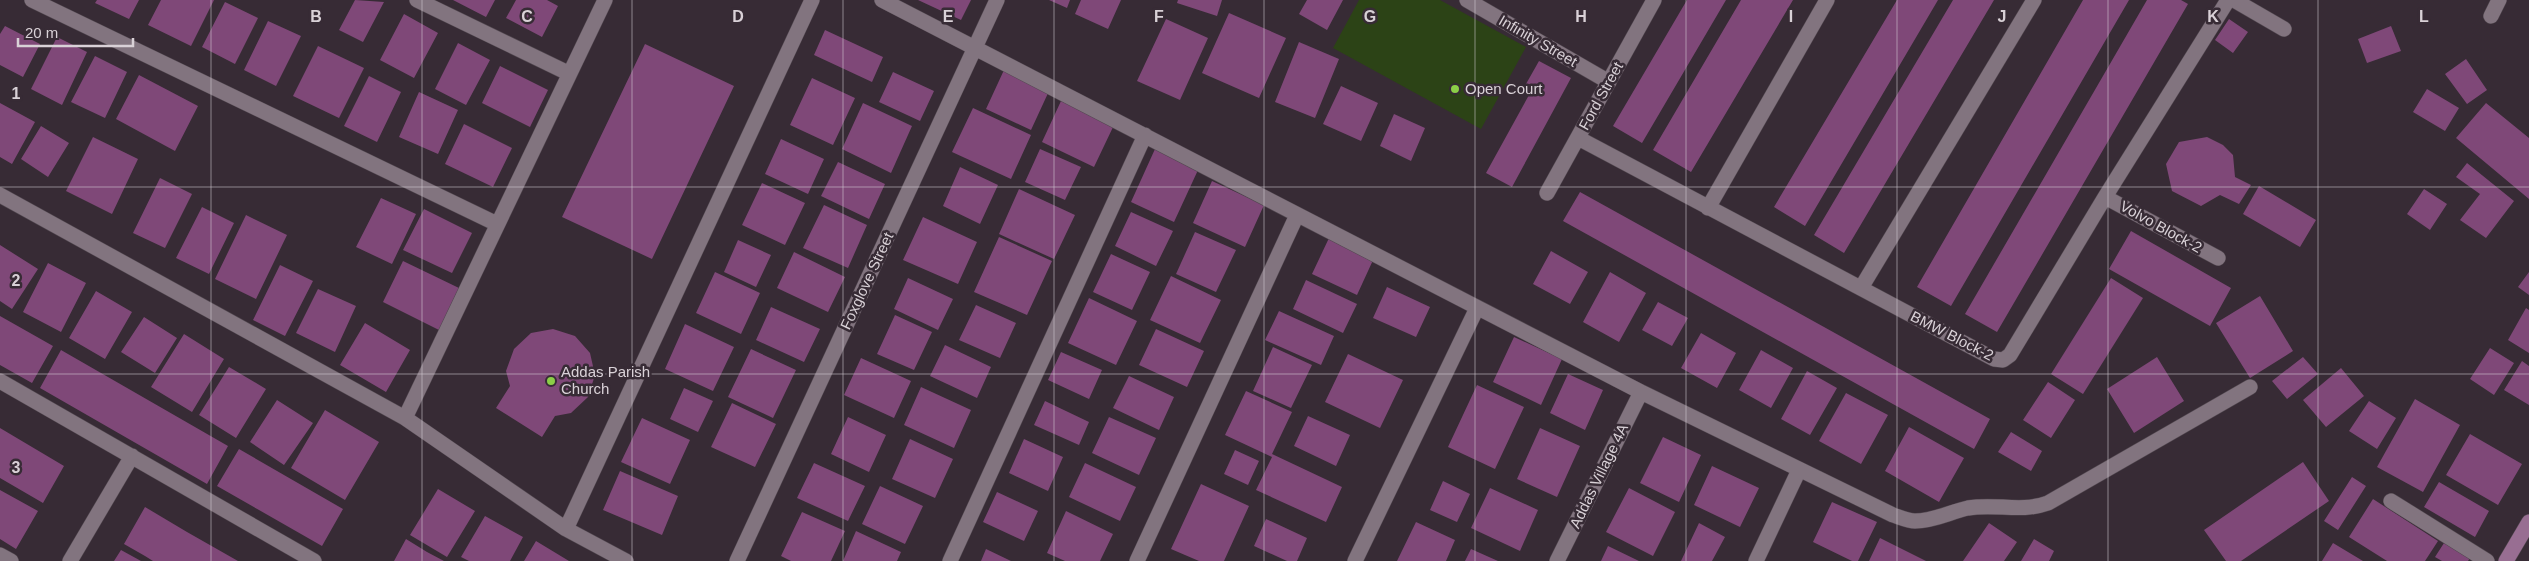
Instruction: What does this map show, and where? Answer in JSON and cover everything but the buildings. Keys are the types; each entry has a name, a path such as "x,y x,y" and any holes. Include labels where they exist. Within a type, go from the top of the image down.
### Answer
{"main road":[{"path":"2506,561 2529,522"}],"street":[{"path":"32,0 497,224"},
{"path":"417,0 568,73"},
{"path":"405,418 568,73 605,0"},
{"path":"566,529 812,0"},
{"path":"882,0 1641,392 1893,515 1914,521 1941,517 1968,508 1996,506 2032,509 2048,503 2250,387"},
{"name":"Foxglove Street","path":"737,561 997,0"},
{"name":"Infinity Street","path":"1468,0 1608,82"},
{"name":"Ford Street","path":"1547,193 1654,0"},
{"path":"1708,208 1827,0"},
{"path":"1861,288 2034,0"},
{"name":"BMW Block-2","path":"1578,138 1994,360 2003,360 2010,355 2105,196 2228,0"},
{"path":"2234,0 2284,29"},
{"path":"2491,16 2499,0"},
{"path":"950,561 1145,135"},
{"path":"0,195 405,418 566,529 626,561"},
{"name":"Volvo Block-2","path":"2105,196 2218,258"},
{"path":"1137,561 1297,215"},
{"path":"1356,561 1477,308"},
{"path":"0,381 314,561"},
{"name":"Addas Village 4A","path":"1558,561 1641,392"},
{"path":"70,561 132,456"},
{"path":"1756,561 1799,470"},
{"path":"2390,501 2487,561"},
{"path":"0,555 11,561"}],"green space":[{"name":"Open Court","path":"1359,0 1440,0 1526,47 1481,129 1333,48"}],"place":[{"name":"Open Court","path":"1455,89"},
{"name":"Addas Parish Church","path":"551,381"}]}
